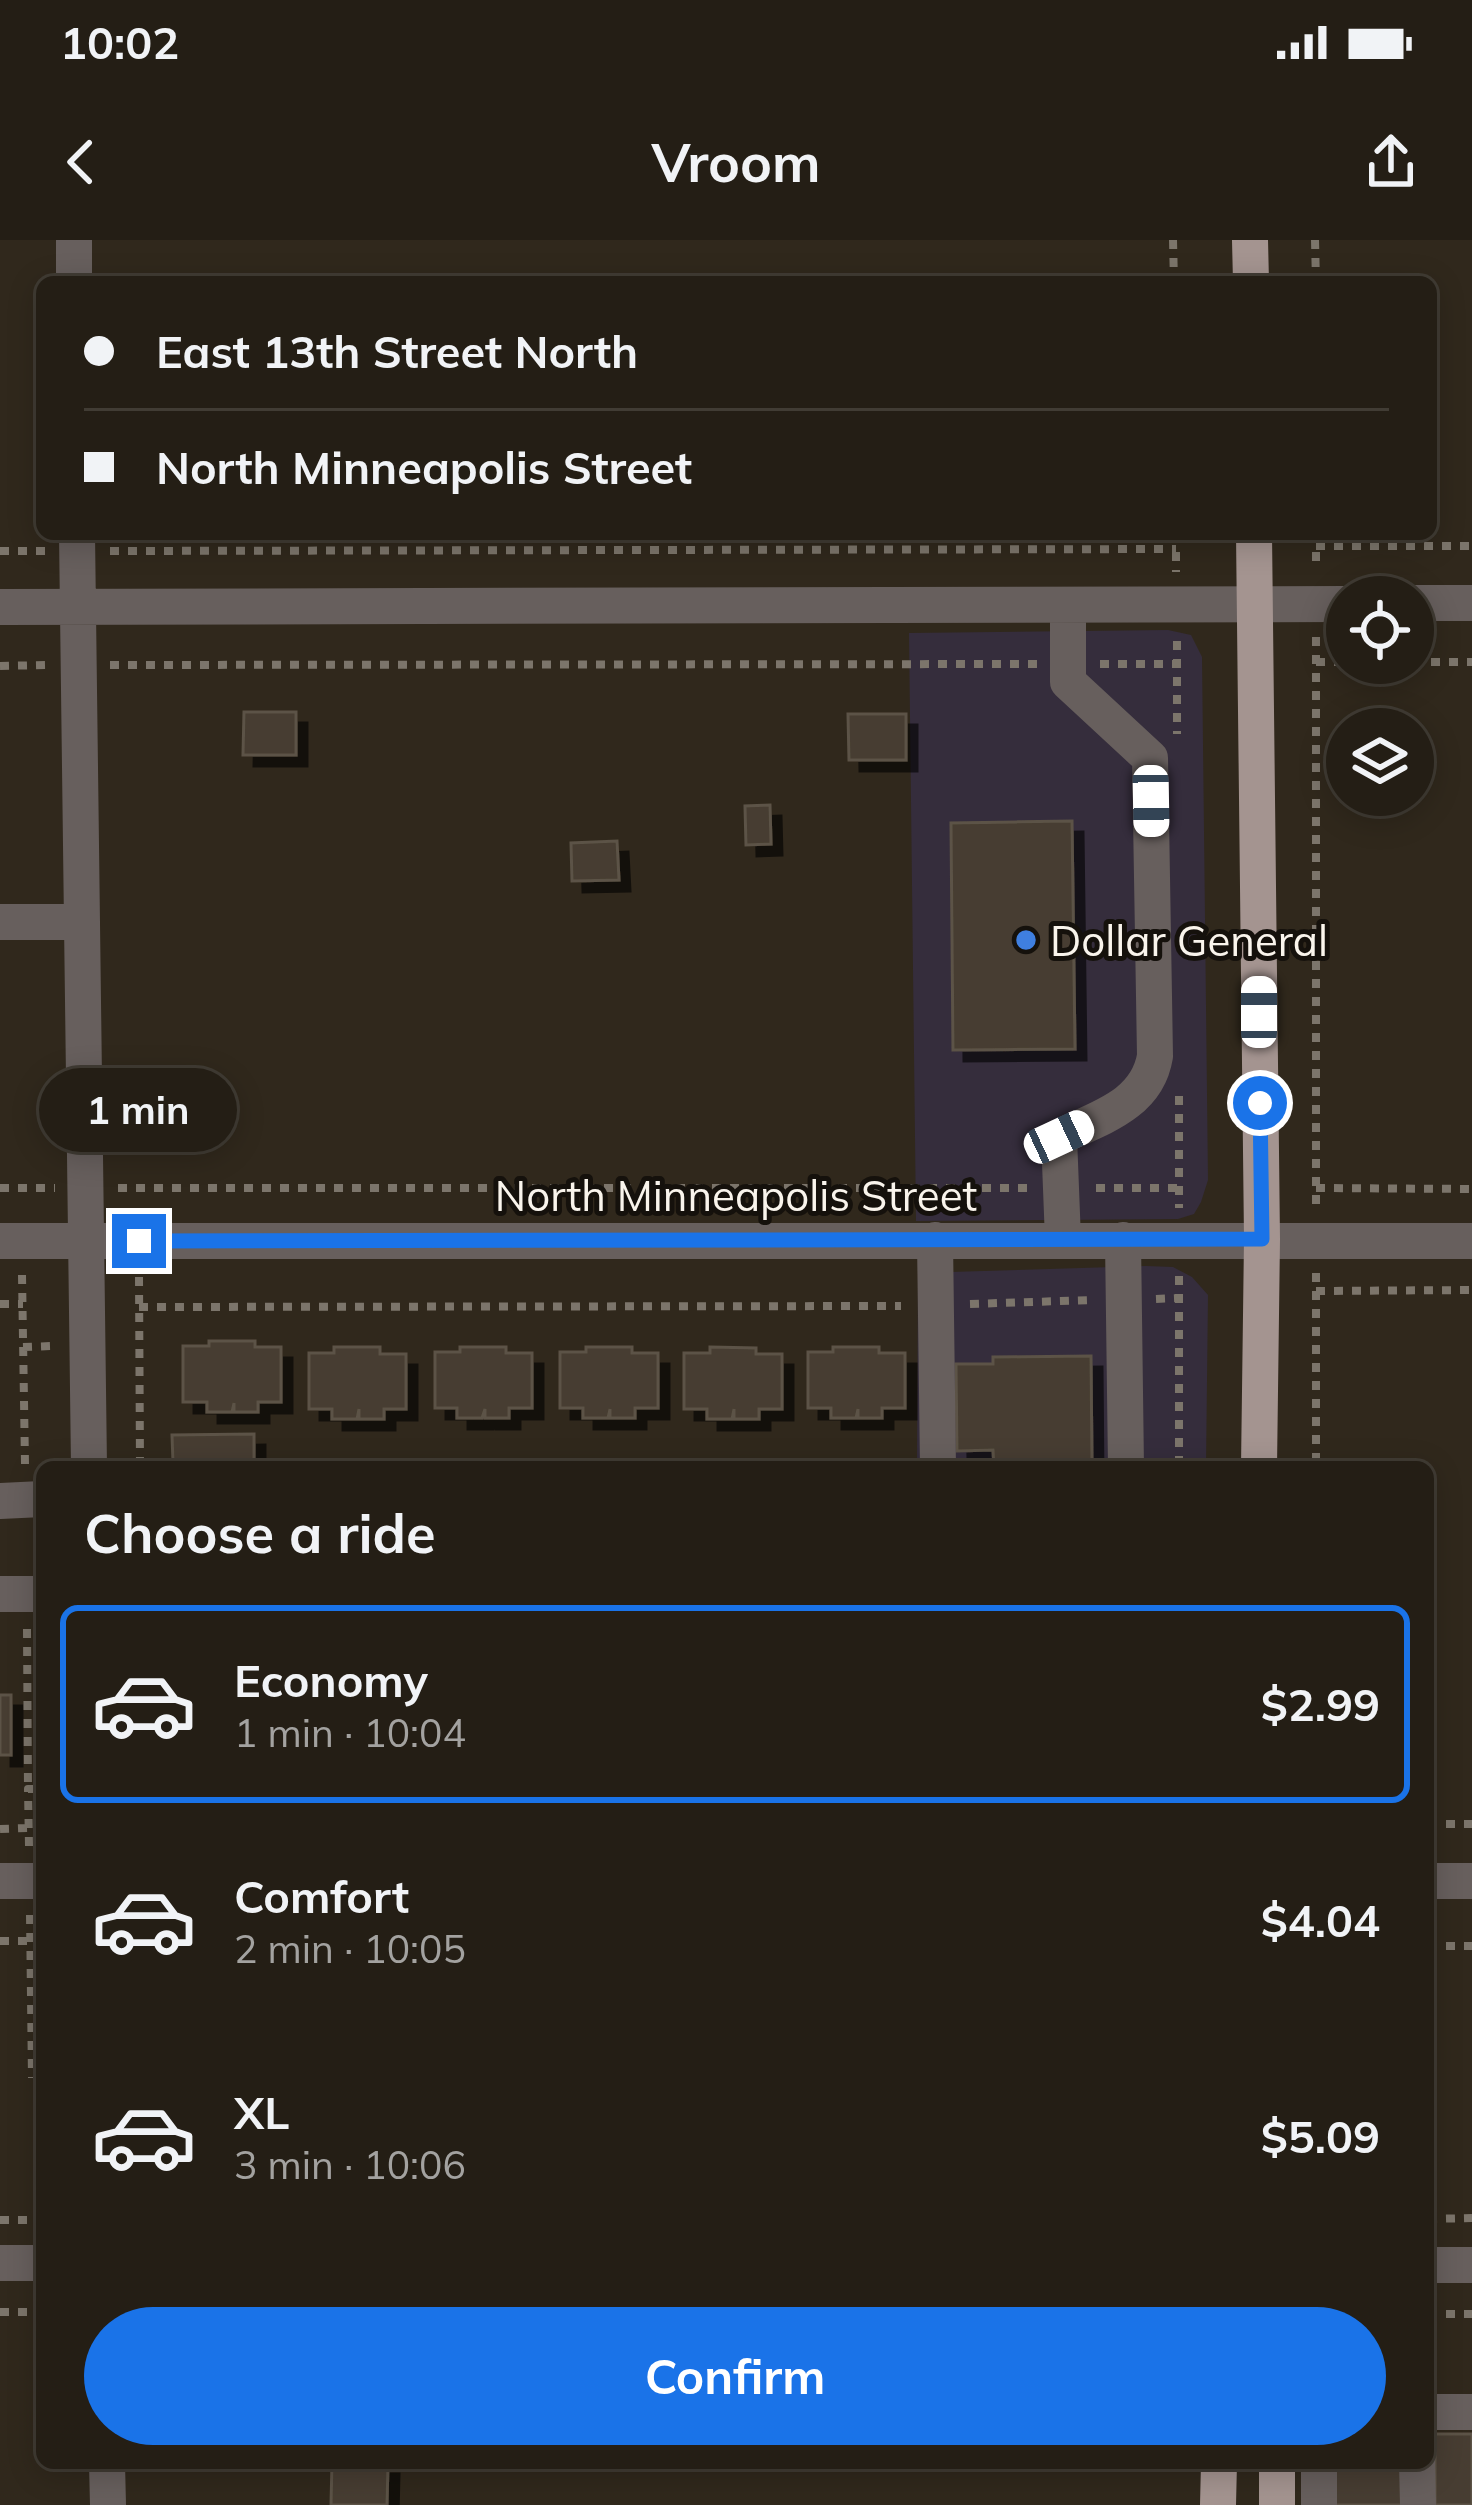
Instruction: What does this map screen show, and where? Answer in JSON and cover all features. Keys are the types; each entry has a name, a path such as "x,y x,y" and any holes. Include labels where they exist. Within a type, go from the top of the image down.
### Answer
{"main road":[{"path":"1250,240 1250,276"},
{"path":"1254,540 1262,1239 1259,1461"},
{"path":"1217,2505 1219,2469"},
{"path":"1277,2469 1277,2505"}],"street":[{"path":"74,240 74,276"},
{"path":"77,542 89,1461"},
{"path":"1434,603 1472,602"},
{"path":"0,607 1326,604"},
{"path":"1063,1240 1059,1137 1121,1108 1151,1078 1155,1056 1150,758 1068,682 1068,605"},
{"path":"0,922 82,922"},
{"path":"935,1240 938,1461"},
{"path":"1123,1240 1126,1461"},
{"name":"North Minneapolis Street","path":"0,1241 1472,1240"},
{"path":"0,1501 36,1499"},
{"path":"0,1594 36,1594"},
{"path":"1434,1881 1472,1881"},
{"path":"0,2263 36,2263"},
{"path":"1434,2265 1472,2265"},
{"path":"1434,2412 1472,2412"},
{"path":"107,2469 108,2505"},
{"path":"1319,2469 1319,2505"},
{"path":"1417,2469 1418,2505"}],"path":[{"path":"1173,240 1174,276"},
{"path":"1316,240 1316,276"},
{"path":"1316,540 1326,585"},
{"path":"0,551 77,542 1176,549"},
{"path":"1316,546 1472,546"},
{"path":"1316,1461 1316,662 1326,623"},
{"path":"1316,662 1326,662"},
{"path":"1434,662 1472,662"},
{"path":"0,665 1177,664"},
{"path":"0,1188 1178,1188"},
{"path":"138,1188 140,1461"},
{"path":"1316,1188 1472,1189"},
{"path":"1316,1291 1472,1289"},
{"path":"139,1307 936,1306 1178,1298"},
{"path":"0,1304 22,1304"},
{"path":"32,2078 24,1880 28,1790 36,1790"},
{"path":"1434,1824 1472,1824"},
{"path":"0,1828 29,1828"},
{"path":"0,1941 36,1941"},
{"path":"1434,1946 1472,1946"},
{"path":"1434,2218 1472,2218"},
{"path":"0,2220 36,2220"},
{"path":"0,2312 36,2312"},
{"path":"1434,2314 1472,2314"}],"shaded area":[{"path":"1168,630 1191,635 1202,657 1208,1180 1201,1202 1194,1214 1178,1219 916,1221 909,633"},
{"path":"1146,1266 1173,1267 1192,1277 1208,1295 1206,1461 917,1461 918,1273"}],"building":[{"path":"244,712 296,712 296,755 243,755"},
{"path":"848,714 906,714 906,760 849,760"},
{"path":"770,805 771,844 746,845 745,806"},
{"path":"1072,821 1075,1049 953,1050 951,823"},
{"path":"617,841 619,880 572,881 571,843"},
{"path":"209,1341 255,1341 255,1347 281,1347 281,1402 258,1402 258,1412 234,1412 234,1403 232,1412 207,1412 207,1402 183,1402 183,1346 209,1346"},
{"path":"334,1347 380,1347 380,1354 406,1354 406,1409 384,1409 384,1419 359,1419 359,1409 357,1419 332,1419 332,1409 309,1409 309,1353 334,1353"},
{"path":"460,1347 506,1347 506,1353 532,1353 532,1408 509,1408 509,1418 485,1418 485,1409 482,1418 457,1418 457,1408 435,1408 435,1352 460,1352"},
{"path":"586,1347 632,1347 632,1353 658,1353 658,1408 635,1408 635,1418 610,1418 610,1409 608,1418 583,1418 583,1408 560,1408 560,1352 586,1352"},
{"path":"710,1347 782,1354 782,1409 759,1409 759,1419 734,1419 734,1409 732,1419 707,1419 707,1409 684,1409 684,1353 710,1353"},
{"path":"833,1347 879,1347 879,1353 905,1353 905,1408 882,1408 882,1418 858,1418 858,1409 856,1418 831,1418 831,1408 808,1408 808,1352 833,1352"},
{"path":"1091,1356 1092,1461 994,1461 993,1450 957,1451 956,1364 993,1364 993,1357"},
{"path":"254,1434 254,1461 173,1461 172,1435"},
{"path":"0,1695 11,1695 11,1755 0,1755"},
{"path":"1435,2434 1472,2434 1472,2505 1435,2505"},
{"path":"332,2469 388,2469 387,2505 331,2505"},
{"path":"1325,2469 1409,2469 1410,2505 1326,2505"}],"place":[{"name":"Dollar General","path":"1026,940"}],"route":[{"path":"139,1241 1262,1239 1260,1103"}]}
